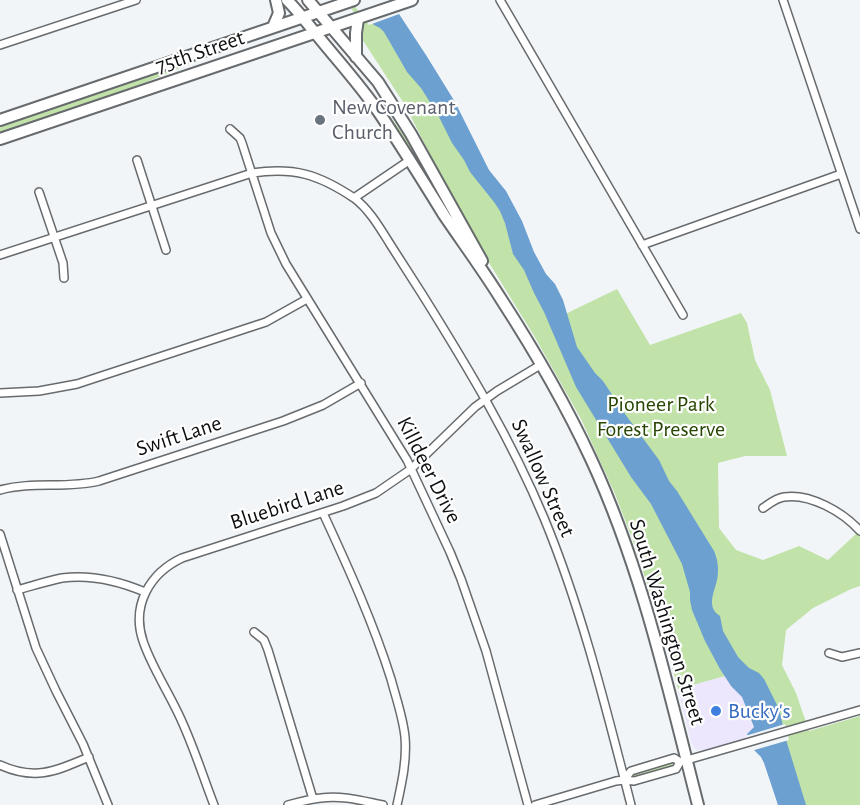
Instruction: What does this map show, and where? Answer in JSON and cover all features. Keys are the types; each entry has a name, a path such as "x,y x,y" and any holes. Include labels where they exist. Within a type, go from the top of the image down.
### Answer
{"main road":[{"path":"273,27 279,13 276,0"},
{"name":"South Washington Street","path":"287,0 304,17 380,114 464,246 500,296"},
{"name":"South Washington Street","path":"308,0 378,82 398,113 500,296 542,364 592,460 627,548 651,624 683,761 698,805"},
{"name":"75th Street","path":"0,139 412,0"},
{"name":"75th Street","path":"0,120 350,2"},
{"path":"356,57 358,19"}],"street":[{"path":"0,45 136,0"},
{"path":"500,0 683,315"},
{"path":"783,0 859,226"},
{"name":"Killdeer Drive","path":"231,129 240,138 274,240 286,264 361,383 411,469 446,543 476,620 528,805"},
{"path":"137,160 166,250"},
{"path":"354,198 410,160"},
{"name":"Swallow Street","path":"0,255 252,173 278,171 302,173 323,180 354,198 381,229 458,351 486,399 525,476 561,563 583,629 631,805"},
{"path":"642,245 841,174"},
{"path":"39,192 63,263 64,278"},
{"path":"0,393 39,391 77,384 266,322 307,299"},
{"name":"Bluebird Lane","path":"145,592 160,572 175,562 376,493 411,469 453,428 496,391 542,364"},
{"name":"Swift Lane","path":"0,490 32,484 77,485 108,478 299,415 331,401 361,383"},
{"path":"763,508 780,497 806,499 839,513 860,531"},
{"path":"323,513 367,613 399,707 405,737 405,768 397,805"},
{"path":"0,534 41,659 89,757 108,805"},
{"path":"17,590 63,578 87,577 113,581 145,592 140,615 142,640 187,733 214,805"},
{"path":"254,632 264,640 268,650 313,799"},
{"path":"829,653 842,657 860,653"},
{"path":"536,805 616,781 634,781 676,769 683,761 860,710"},
{"path":"0,765 15,771 43,773 58,770 89,757"},
{"path":"288,805 313,799 341,798 383,805"}],"shaded area":[{"path":"725,676 742,697 754,727 753,730 748,734 749,737 707,750 697,750 691,742 678,689"}],"green space":[{"name":"Pioneer Park Forest Preserve","path":"345,0 370,0 500,196 557,318 617,289 650,345 741,313 747,323 755,360 770,390 787,456 745,456 718,463 719,528 736,550 763,560 799,546 828,560 857,533 860,537 860,586 813,608 786,630 782,665 796,693 809,731 860,716 860,805 790,805 745,675 725,676 678,689 661,626 633,541 615,494 581,419 488,261 405,105 362,39 361,29 364,26"},
{"path":"283,30 202,59 108,98 0,134 0,125"},
{"path":"369,88 420,157 456,221 454,222"},
{"path":"671,762 674,764 673,767 635,778 633,776 635,772"}],"water":[{"path":"353,0 386,0 399,14 426,55 455,102 489,170 506,191 522,221 534,252 546,274 555,284 563,300 577,347 659,460 669,481 714,551 718,573 712,600 713,608 720,616 723,631 738,657 764,679 779,709 806,805 778,805 764,763 753,749 747,734 754,727 742,697 731,686 720,669 692,610 690,592 682,564 651,504 631,477 576,387 544,312 524,270 513,254 500,211 470,172 438,115 421,88 407,72 384,32 374,25"}],"pier":[{"path":"350,0 390,0 402,13 369,25"},
{"path":"785,724 789,740 751,751 745,736"}],"place":[{"name":"New Covenant Church","path":"320,120"},
{"name":"Bucky's","path":"716,711"}]}
